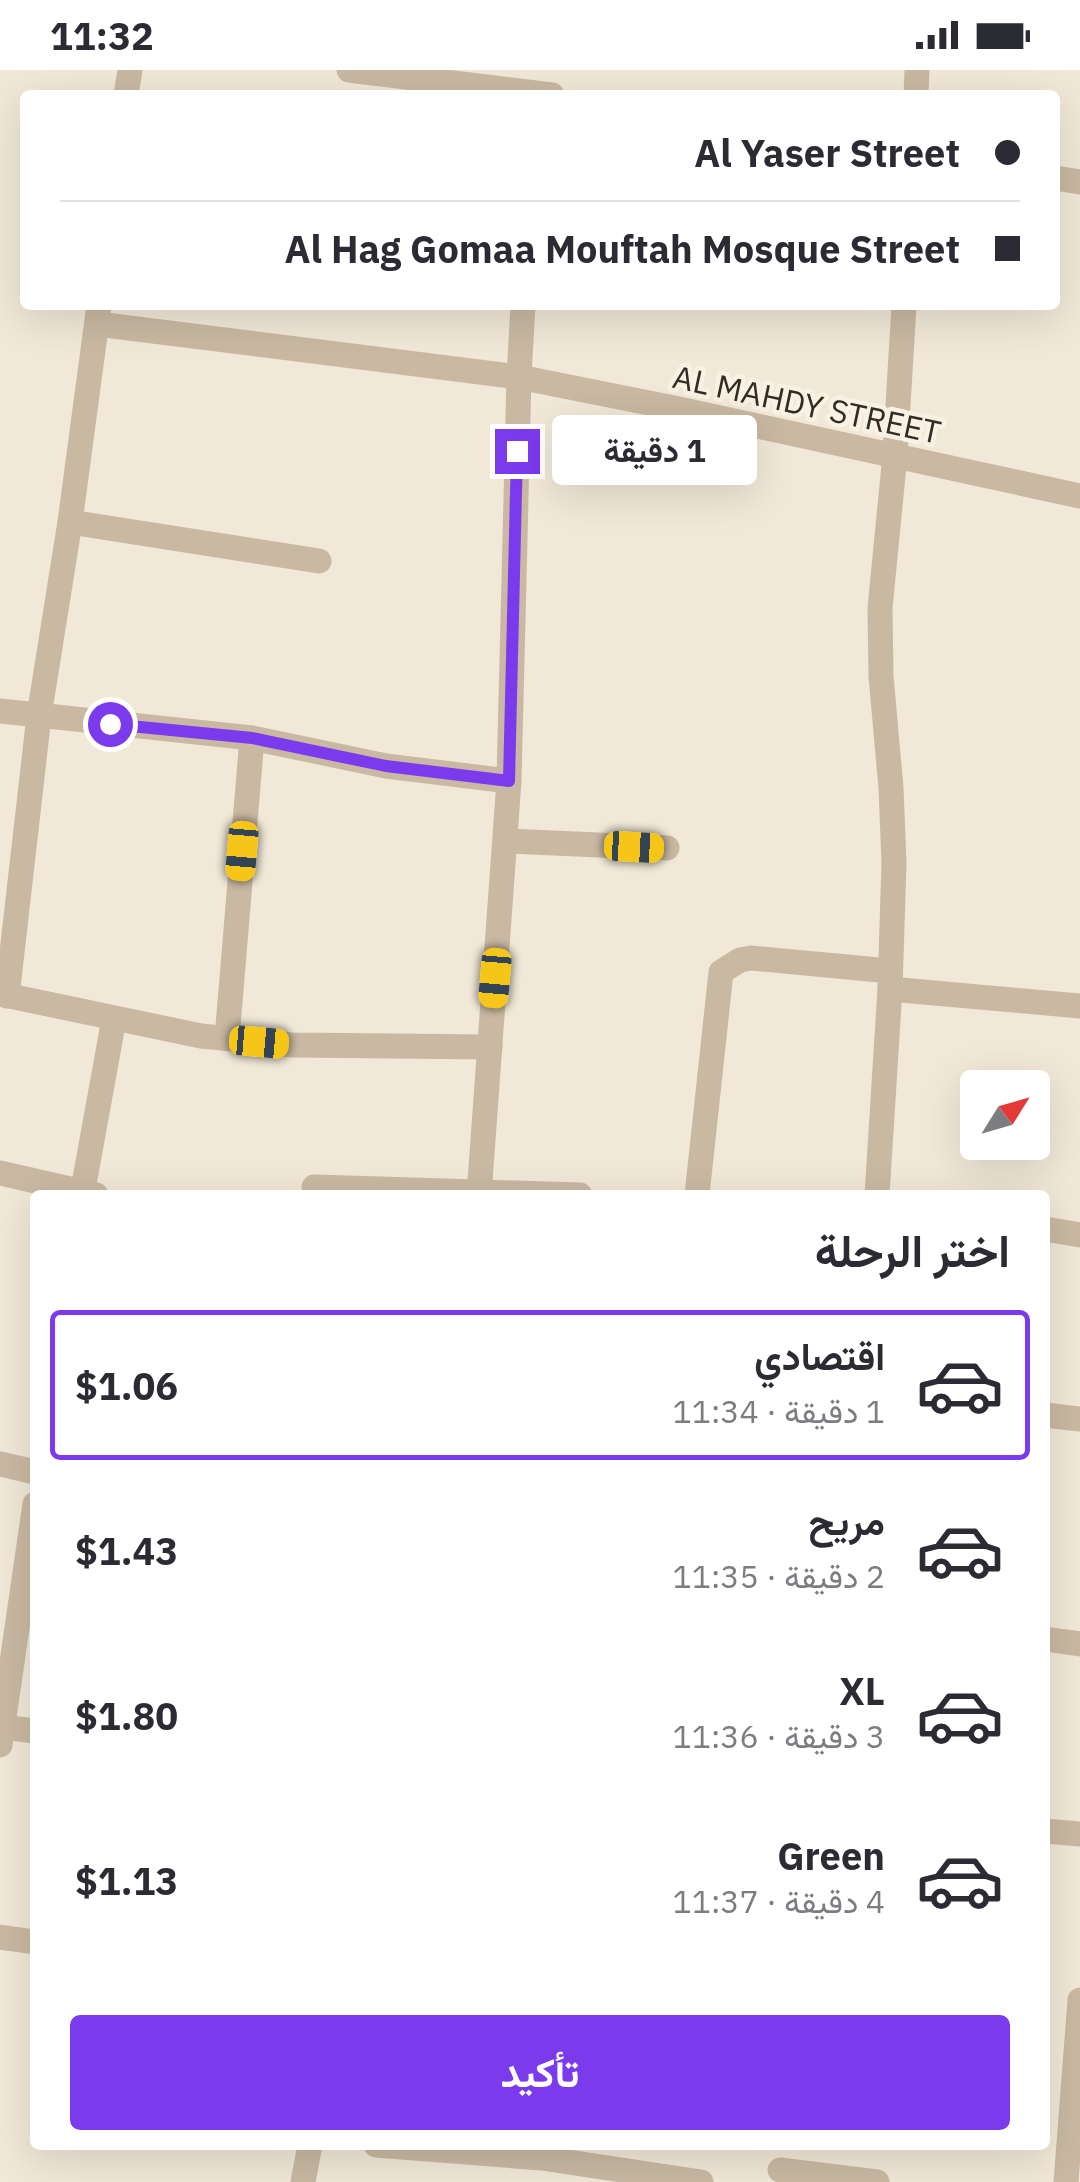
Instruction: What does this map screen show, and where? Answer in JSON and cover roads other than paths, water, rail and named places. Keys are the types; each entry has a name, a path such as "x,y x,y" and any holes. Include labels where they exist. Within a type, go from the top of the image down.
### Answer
{"street":[{"path":"348,70 540,88"},
{"path":"479,1190 509,781 523,310"},
{"path":"877,1190 894,862 880,608 904,310"},
{"path":"98,314 39,716 4,995 114,1019 292,1045 490,1047"},
{"name":"AL MAHDY STREET","path":"98,314 519,377 1080,496"},
{"path":"70,522 319,561"},
{"path":"0,711 252,738 386,766 509,781"},
{"path":"227,1038 252,738"},
{"path":"506,840 667,848"},
{"path":"698,1190 721,972 740,960 751,958 1080,1006"},
{"path":"88,1190 114,1019"},
{"path":"0,1174 70,1190"},
{"path":"314,1187 385,1190"},
{"path":"1050,1230 1080,1234"},
{"path":"1050,1416 1080,1419"},
{"path":"0,1464 30,1471"},
{"path":"30,1575 28,1604 4,1693 1,1736 30,1732"},
{"path":"1050,1640 1080,1644"},
{"path":"1050,1832 1080,1834"},
{"path":"0,1937 30,1941"},
{"path":"1066,2182 1080,2000"},
{"path":"303,2182 309,2150"},
{"path":"440,2150 542,2158 701,2182"},
{"path":"780,2166 877,2182"}]}
